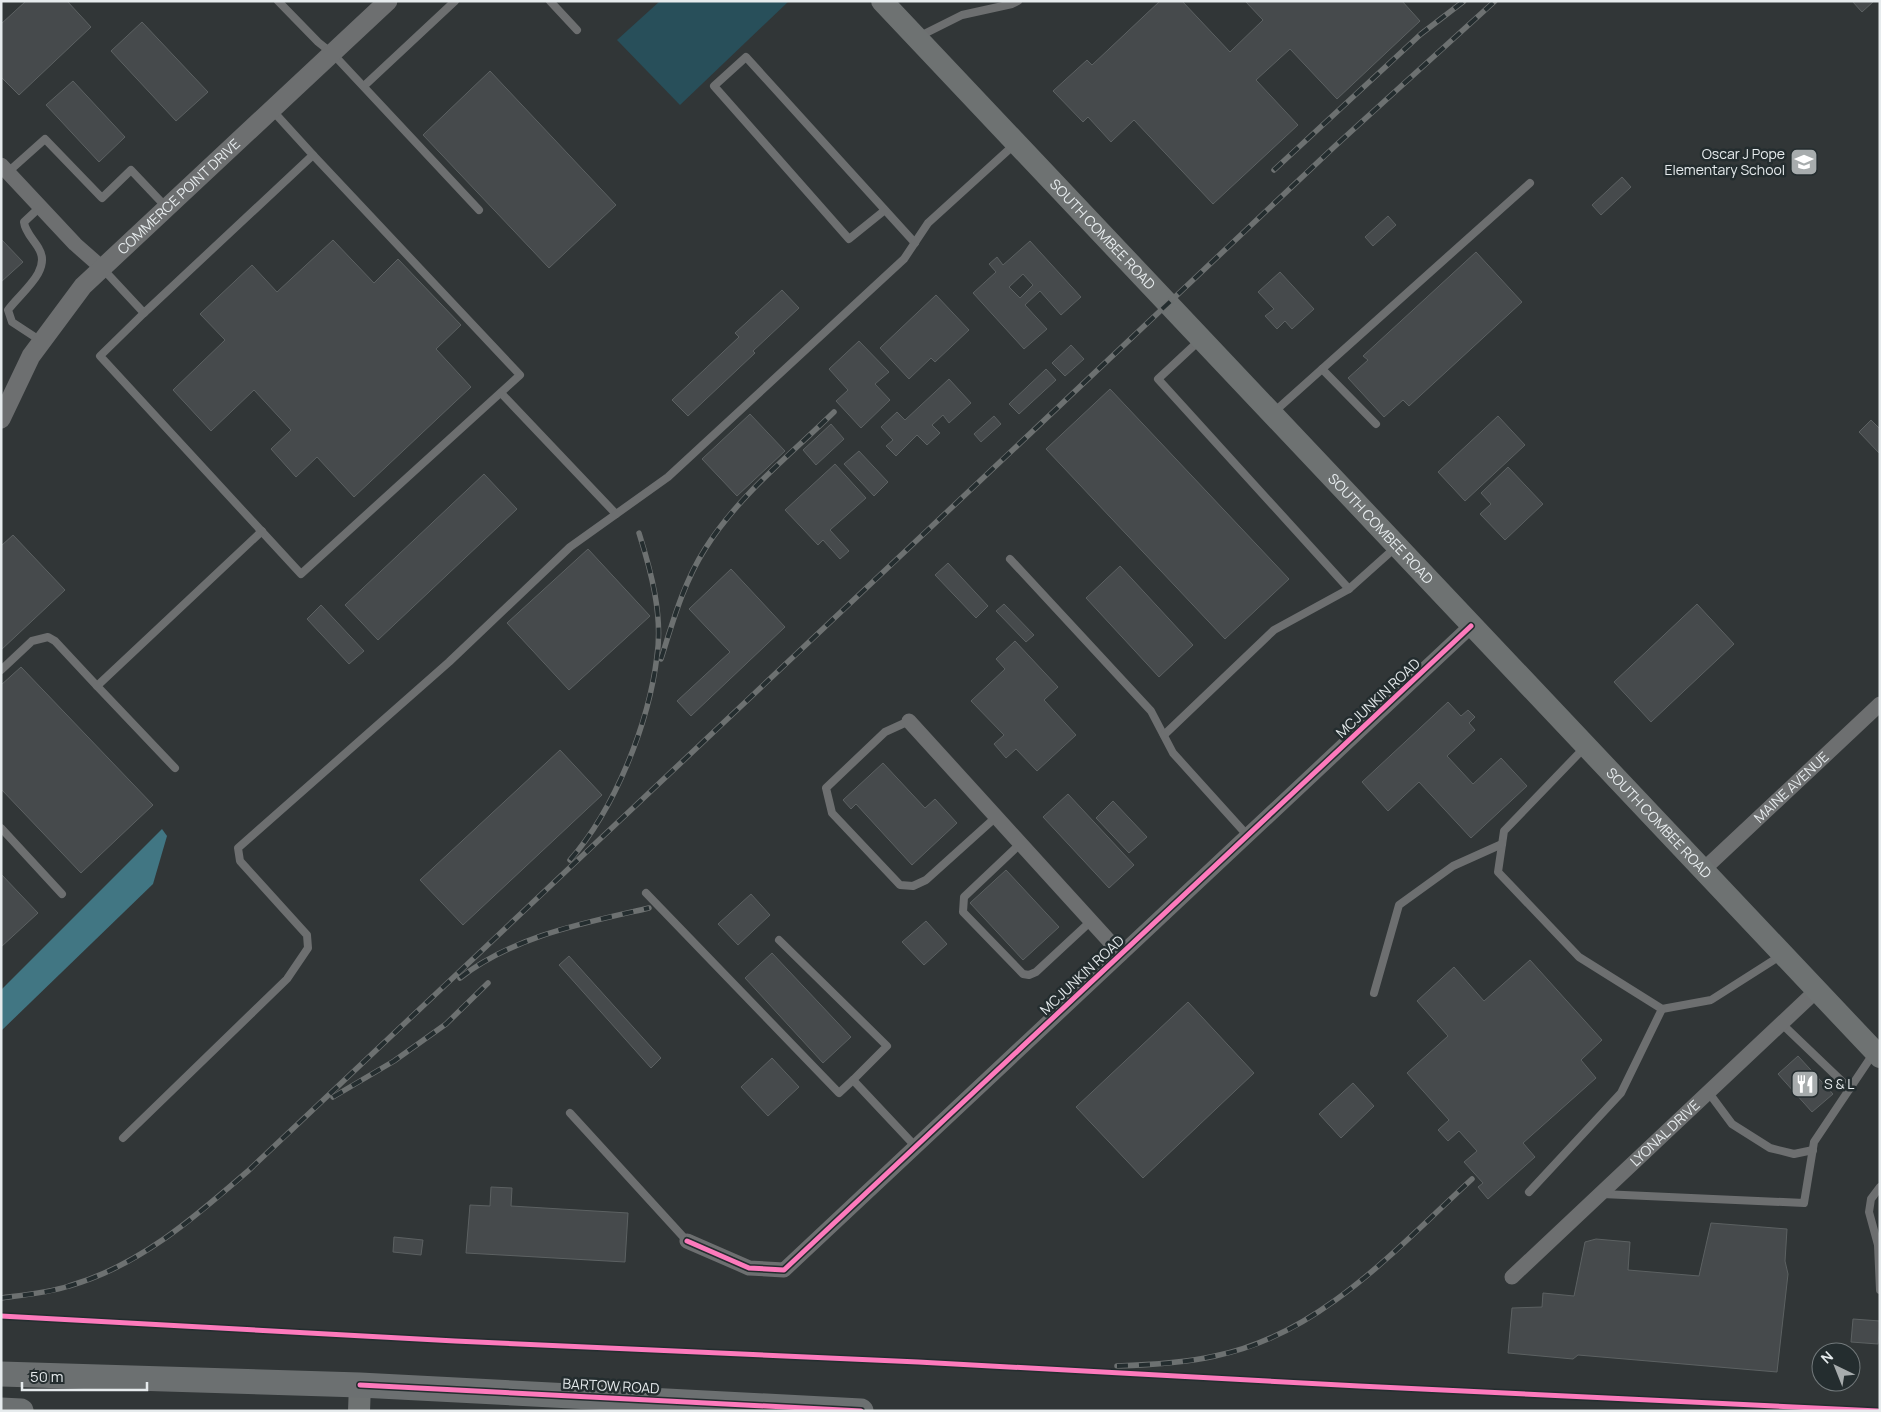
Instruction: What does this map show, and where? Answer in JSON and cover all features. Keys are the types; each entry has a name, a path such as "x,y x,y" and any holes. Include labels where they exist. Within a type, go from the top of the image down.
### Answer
{"main road":[{"name":"SOUTH COMBEE ROAD","path":"882,1 1202,338 1585,747 1878,1052"},
{"name":"BARTOW ROAD","path":"1,1374 360,1385 861,1411"},
{"path":"359,1411 360,1385"},
{"path":"1,1410 21,1411"}],"street":[{"name":"COMMERCE POINT DRIVE","path":"1,419 31,356 83,286 388,1"},
{"path":"5,169 75,244 101,268"},
{"name":"MCJUNKIN ROAD","path":"687,1241 748,1268 784,1270 1471,626"},
{"name":"MAINE AVENUE","path":"1703,870 1880,704"},
{"path":"909,722 1121,954"},
{"name":"LYONAL DRIVE","path":"1512,1277 1817,990"}],"lane":[{"path":"278,1 364,86 479,210"},
{"path":"364,86 455,1"},
{"path":"550,1 577,30"},
{"path":"917,38 962,15 1013,2"},
{"path":"885,210 849,240 714,86 746,57 915,243"},
{"path":"272,110 520,375 301,574 100,356 313,155"},
{"path":"5,169 45,138 102,198 131,170 167,208"},
{"path":"123,1138 287,979 308,948 307,935 240,861 238,848 449,662 570,547 668,478 904,259 928,223 1017,143"},
{"path":"1272,414 1530,183"},
{"path":"40,207 24,222 25,227 41,251 44,263 38,274 8,310 12,322 41,341"},
{"path":"101,268 144,313"},
{"path":"1202,338 1158,379 1349,590"},
{"path":"1322,369 1376,424"},
{"path":"501,393 616,514"},
{"path":"97,686 262,531"},
{"path":"1164,736 1274,630 1349,590 1397,546"},
{"path":"1010,559 1151,711 1173,752 1248,835"},
{"path":"1,670 32,641 48,636 55,641 175,768"},
{"path":"909,722 885,732 826,788 832,813 900,885 913,886 926,880 996,817"},
{"path":"1585,747 1504,831 1498,872 1579,957 1662,1010 1711,1000 1782,954"},
{"path":"1,828 62,894"},
{"path":"1020,844 964,897 963,912 1023,974 1029,975 1036,972 1091,921"},
{"path":"1374,993 1399,905 1453,866 1502,844"},
{"path":"646,893 839,1093 887,1046 779,940"},
{"path":"1529,1192 1621,1093 1662,1010"},
{"path":"1782,1024 1850,1089"},
{"path":"1602,1194 1804,1203 1814,1142 1878,1052"},
{"path":"853,1080 916,1146"},
{"path":"1709,1093 1732,1124 1770,1148 1794,1154 1813,1150"},
{"path":"570,1113 687,1241"},
{"path":"1880,1187 1871,1199 1869,1212 1878,1245 1880,1290"}],"shaded area":[{"path":"660,1 789,1 680,105 617,40"},
{"path":"162,829 167,836 153,884 1,1031 1,990"}],"building":[{"path":"26,1 67,1 91,27 19,95 1,77 1,24"},
{"path":"1160,1 1182,1 1230,52 1263,20 1245,1 1402,1 1420,21 1337,99 1290,49 1256,80 1298,125 1213,204 1134,120 1111,142 1088,117 1083,122 1053,91 1087,60 1092,65"},
{"path":"1852,1 1874,1 1862,12"},
{"path":"142,22 208,92 176,121 111,51"},
{"path":"490,71 616,205 549,268 423,135"},
{"path":"73,81 125,137 99,162 46,105"},
{"path":"1622,177 1631,187 1601,215 1592,205"},
{"path":"1388,216 1396,225 1373,246 1365,237"},
{"path":"1,239 23,262 1,282"},
{"path":"333,240 374,283 398,259 461,325 436,349 471,387 354,497 317,457 296,477 271,449 291,430 254,390 211,431 173,390 225,340 200,314 252,265 277,292"},
{"path":"1030,241 1081,297 1061,315 1040,291 1025,305 1047,329 1024,349 973,293 996,272 989,264 997,257 1003,265","holes":["1023,274 1033,285 1020,298 1009,287"]},
{"path":"1476,252 1522,302 1409,406 1403,400 1384,417 1348,378 1368,360 1363,356"},
{"path":"1280,272 1314,309 1292,329 1285,321 1277,329 1265,316 1274,309 1258,292"},
{"path":"782,290 799,308 753,351 755,353 688,416 672,400 739,337 735,333"},
{"path":"936,295 969,330 935,362 931,358 909,379 880,348"},
{"path":"859,341 889,372 875,384 890,400 861,428 836,401 848,390 829,369"},
{"path":"1071,345 1084,359 1065,376 1052,363"},
{"path":"1046,369 1056,380 1019,414 1009,404"},
{"path":"949,379 971,403 949,423 943,415 932,425 940,433 927,445 917,435 896,456 886,446 893,440 881,427 897,412 905,420"},
{"path":"1110,389 1289,579 1225,639 1046,449"},
{"path":"750,414 785,451 737,496 702,459"},
{"path":"994,416 1001,424 981,442 974,434"},
{"path":"1498,416 1525,445 1465,501 1438,472"},
{"path":"1871,420 1880,429 1879,453 1859,432"},
{"path":"831,424 844,439 816,465 803,450"},
{"path":"859,451 888,482 874,496 844,464"},
{"path":"835,464 866,498 830,530 849,551 840,559 823,540 818,545 785,510"},
{"path":"1508,467 1543,504 1505,540 1480,514 1491,504 1481,493"},
{"path":"484,474 517,509 378,640 345,605"},
{"path":"13,535 65,590 1,650 1,546"},
{"path":"588,549 650,616 569,690 507,623"},
{"path":"948,563 988,606 976,618 935,575"},
{"path":"1120,566 1193,645 1159,677 1086,598"},
{"path":"731,569 785,627 691,716 677,701 730,652 689,609"},
{"path":"1004,604 1034,635 1026,642 996,611"},
{"path":"1697,604 1734,644 1651,722 1614,682"},
{"path":"321,605 364,651 349,664 307,619"},
{"path":"1015,641 1058,687 1044,700 1076,735 1037,771 1016,749 1006,758 994,744 1004,735 971,701 1005,669 996,659"},
{"path":"21,667 153,805 81,873 1,789 1,685"},
{"path":"1448,702 1461,716 1468,710 1475,717 1469,723 1475,730 1447,756 1473,784 1501,758 1527,786 1471,838 1419,782 1388,811 1362,782"},
{"path":"560,750 602,795 463,925 420,880"},
{"path":"883,763 925,808 935,799 957,823 912,865 856,804 851,809 843,800"},
{"path":"1068,794 1134,865 1109,888 1043,817"},
{"path":"1113,801 1147,837 1129,853 1096,818"},
{"path":"1006,870 1059,927 1023,960 970,903"},
{"path":"1,874 38,913 1,947"},
{"path":"751,894 770,915 738,945 718,924"},
{"path":"926,921 947,944 924,965 902,942"},
{"path":"772,953 851,1037 823,1063 745,978"},
{"path":"569,956 661,1058 651,1068 559,965"},
{"path":"1530,960 1602,1040 1581,1060 1596,1078 1523,1143 1535,1157 1488,1199 1478,1187 1483,1183 1464,1162 1477,1151 1459,1131 1448,1141 1438,1130 1449,1120 1407,1073 1448,1036 1417,1001 1454,967 1484,1001"},
{"path":"1188,1002 1254,1073 1143,1178 1076,1107"},
{"name":"S & L","path":"1798,1056 1833,1094 1812,1112 1778,1074"},
{"path":"772,1058 799,1087 768,1116 741,1087"},
{"path":"1353,1083 1374,1106 1341,1138 1319,1114"},
{"path":"491,1187 512,1188 511,1206 628,1213 625,1262 466,1253 470,1205 490,1206"},
{"path":"1711,1223 1787,1229 1785,1261 1788,1274 1777,1372 1578,1355 1573,1359 1508,1353 1512,1308 1542,1307 1543,1293 1574,1296 1585,1242 1596,1239 1630,1242 1628,1270 1699,1276"},
{"path":"394,1237 423,1240 421,1255 393,1252"},
{"path":"1853,1319 1880,1321 1878,1344 1851,1342"}],"railway":[{"path":"1274,170 1421,34 1464,1"},
{"path":"1,1298 35,1294 61,1288 95,1277 119,1266 164,1239 186,1223 248,1171 1334,147 1495,1"},
{"path":"661,659 691,575 718,530 765,477 834,412"},
{"path":"570,860 586,839 615,791 638,737 653,682 658,641 657,609 652,578 639,533"},
{"path":"460,978 503,951 526,941 600,919 649,908"},
{"path":"333,1097 394,1061 446,1024 488,983"},
{"path":"1117,1366 1166,1363 1215,1356 1253,1345 1289,1329 1323,1309 1355,1286 1472,1179"},
{"path":"1,1316 455,1341 918,1362 1878,1411"}],"cycle path":[{"path":"687,1241 749,1268 784,1270 1471,626"},
{"path":"1,1316 455,1341 918,1362 1878,1411"},
{"path":"360,1385 861,1411"}],"place":[{"name":"Oscar J Pope Elementary School","path":"1804,162"},
{"name":"S & L","path":"1805,1084"}]}
